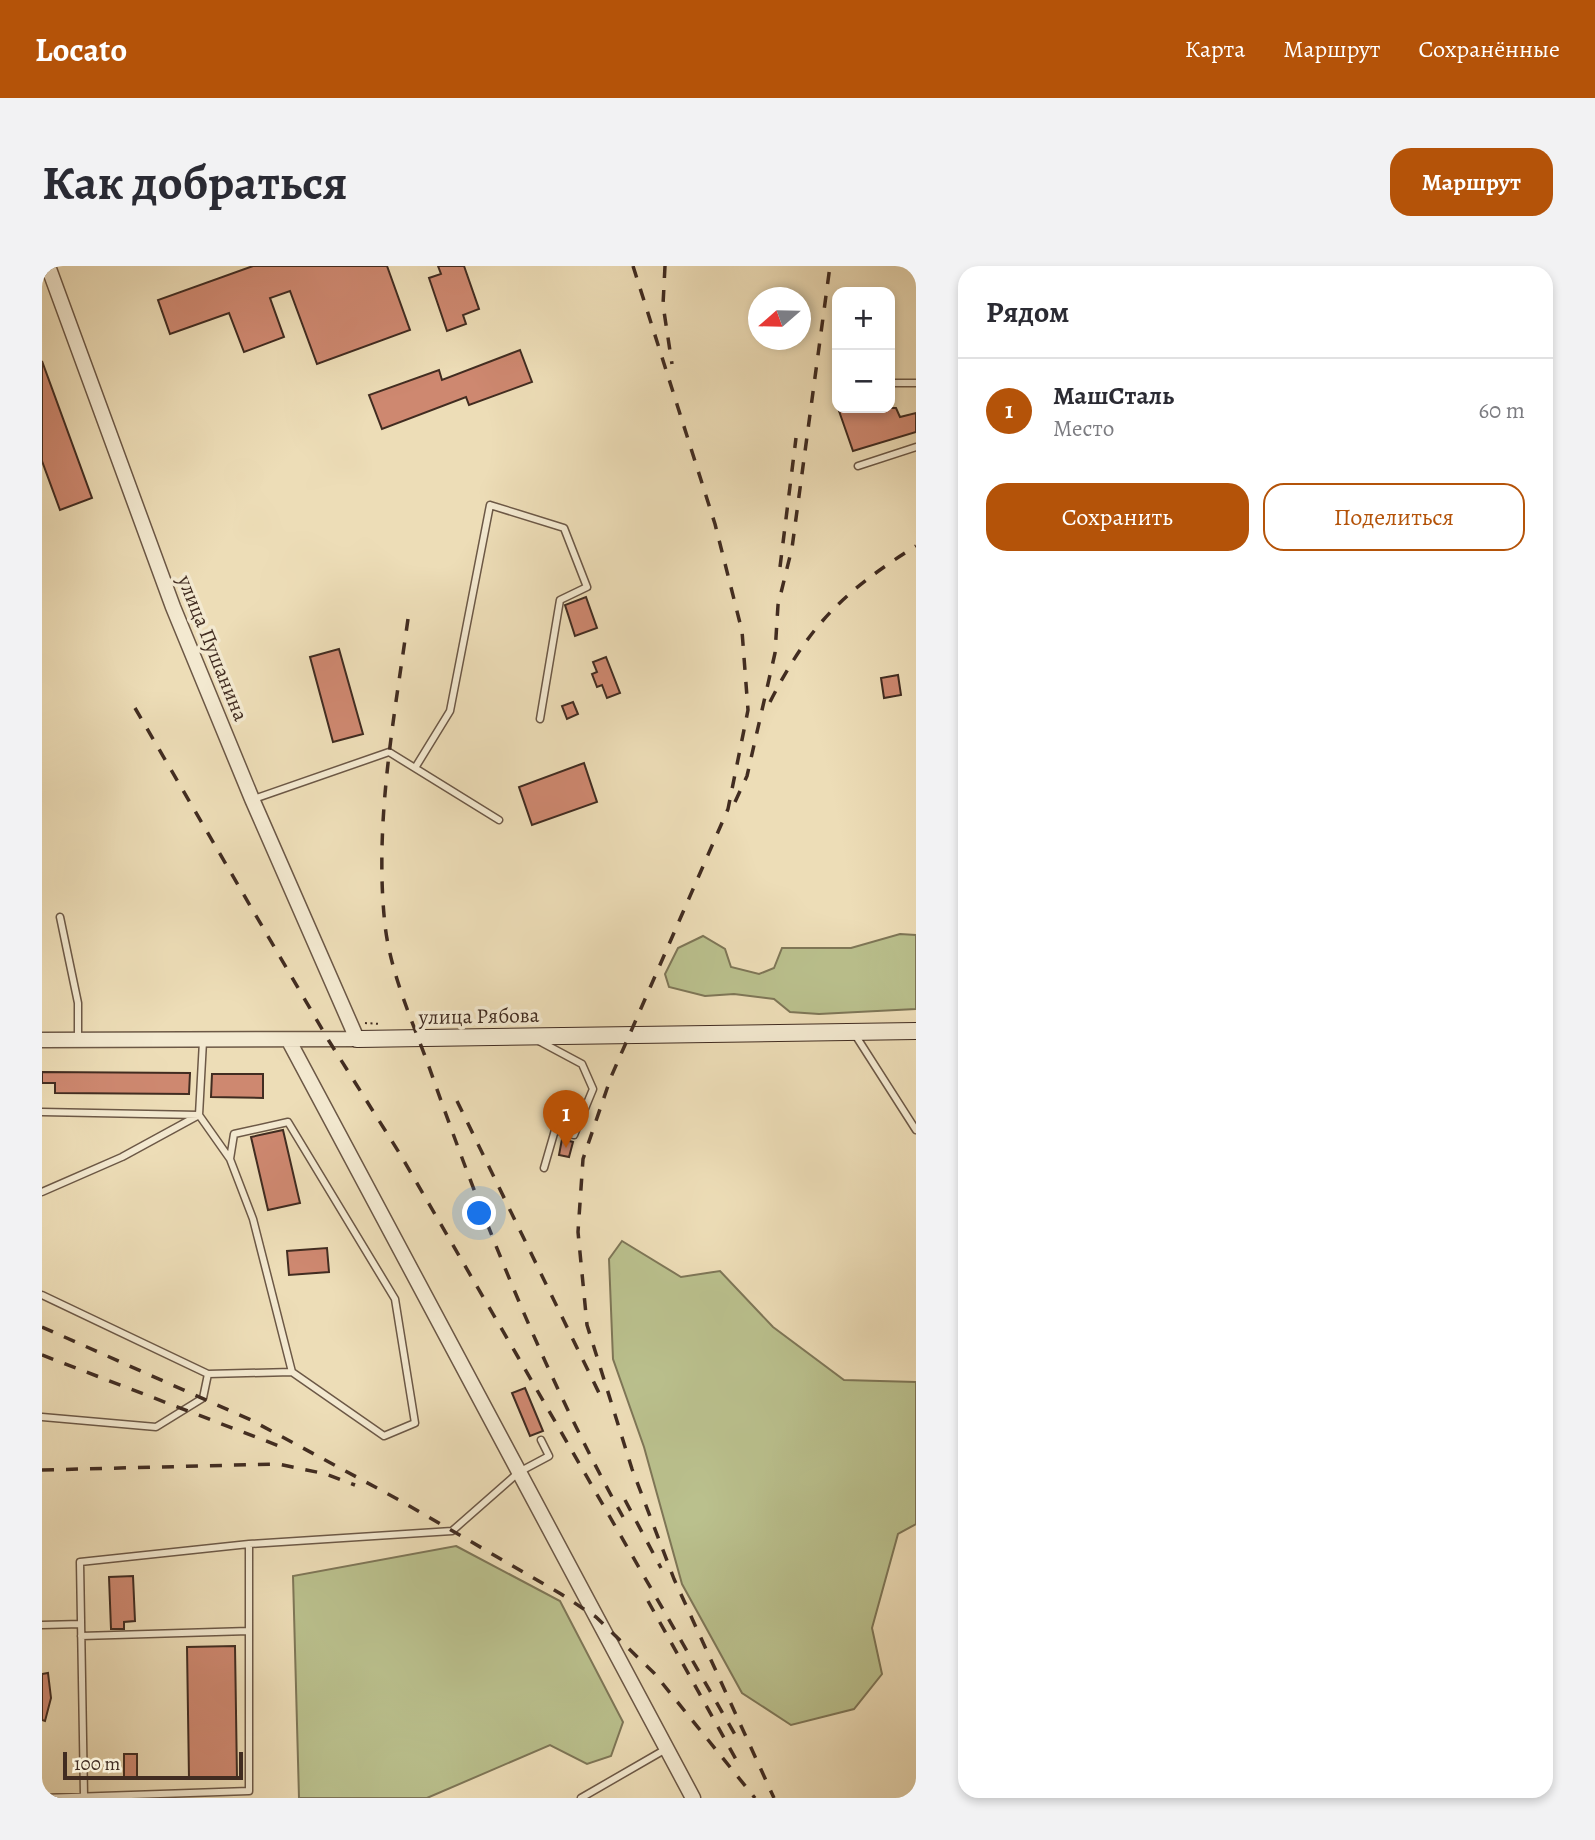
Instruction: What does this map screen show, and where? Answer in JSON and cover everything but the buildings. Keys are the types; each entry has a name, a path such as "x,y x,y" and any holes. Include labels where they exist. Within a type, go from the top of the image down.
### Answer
{"main road":[{"name":"улица Рябова","path":"357,1039 916,1031"}],"street":[{"name":"улица Пушанина","path":"48,266 173,607 252,799 357,1039"},
{"name":"улица Рябова","path":"42,1040 357,1039"},
{"path":"289,1041 692,1798"}],"lane":[{"path":"895,383 916,383"},
{"path":"858,466 916,447"},
{"path":"415,768 450,711 491,505 564,528 587,587 561,600 540,719"},
{"path":"252,799 389,752 499,820"},
{"path":"60,917 78,1003 78,1040"},
{"path":"853,1031 916,1130"},
{"path":"528,1036 582,1064 593,1089 574,1135 555,1130 544,1168"},
{"path":"203,1041 199,1115 230,1159 253,1219 292,1373"},
{"path":"42,1112 199,1115"},
{"path":"42,1192 122,1157 199,1115"},
{"path":"42,1295 208,1374 292,1373 384,1436 415,1423 395,1299 288,1122 234,1134 230,1159"},
{"path":"42,1417 156,1427 203,1398 208,1374"},
{"path":"84,1796 80,1562 249,1544 452,1531 519,1472 549,1456 541,1440"},
{"path":"42,1798 249,1791 249,1544"},
{"path":"42,1625 81,1624"},
{"path":"81,1636 249,1631"},
{"path":"581,1798 666,1749"}],"green space":[{"path":"900,934 916,935 916,1009 819,1014 790,1012 774,999 734,994 705,996 669,987 665,974 678,948 703,936 725,949 731,967 759,974 774,968 782,948 851,948"},
{"path":"622,1241 681,1277 720,1271 773,1327 844,1380 916,1382 916,1524 898,1534 872,1628 882,1674 854,1709 791,1725 742,1693 682,1584 644,1447 613,1359 609,1259"},
{"path":"456,1546 560,1601 623,1722 611,1756 587,1764 550,1745 427,1798 299,1798 293,1576"}],"railway":[{"path":"633,266 715,524 742,631 748,710 728,809 611,1077 583,1159 578,1232 587,1325 632,1469 674,1579 774,1798"},
{"path":"665,266 663,305 672,364"},
{"path":"735,802 747,776 775,653 778,605 792,548 830,266"},
{"path":"780,567 796,438"},
{"path":"770,702 799,651 831,612 868,579 916,546"},
{"path":"408,619 384,810 382,887 388,945 405,1004 497,1248 568,1411 623,1517"},
{"path":"135,708 329,1041 400,1154 737,1738"},
{"path":"457,1101 600,1395"},
{"path":"42,1327 251,1420 401,1501 596,1617 654,1673 755,1798"},
{"path":"42,1355 287,1449"},
{"path":"42,1470 278,1464 326,1474 355,1485"},
{"path":"625,1500 661,1568"},
{"path":"648,1601 738,1763"}],"place":[{"name":"МашСталь","path":"566,1148"}]}
